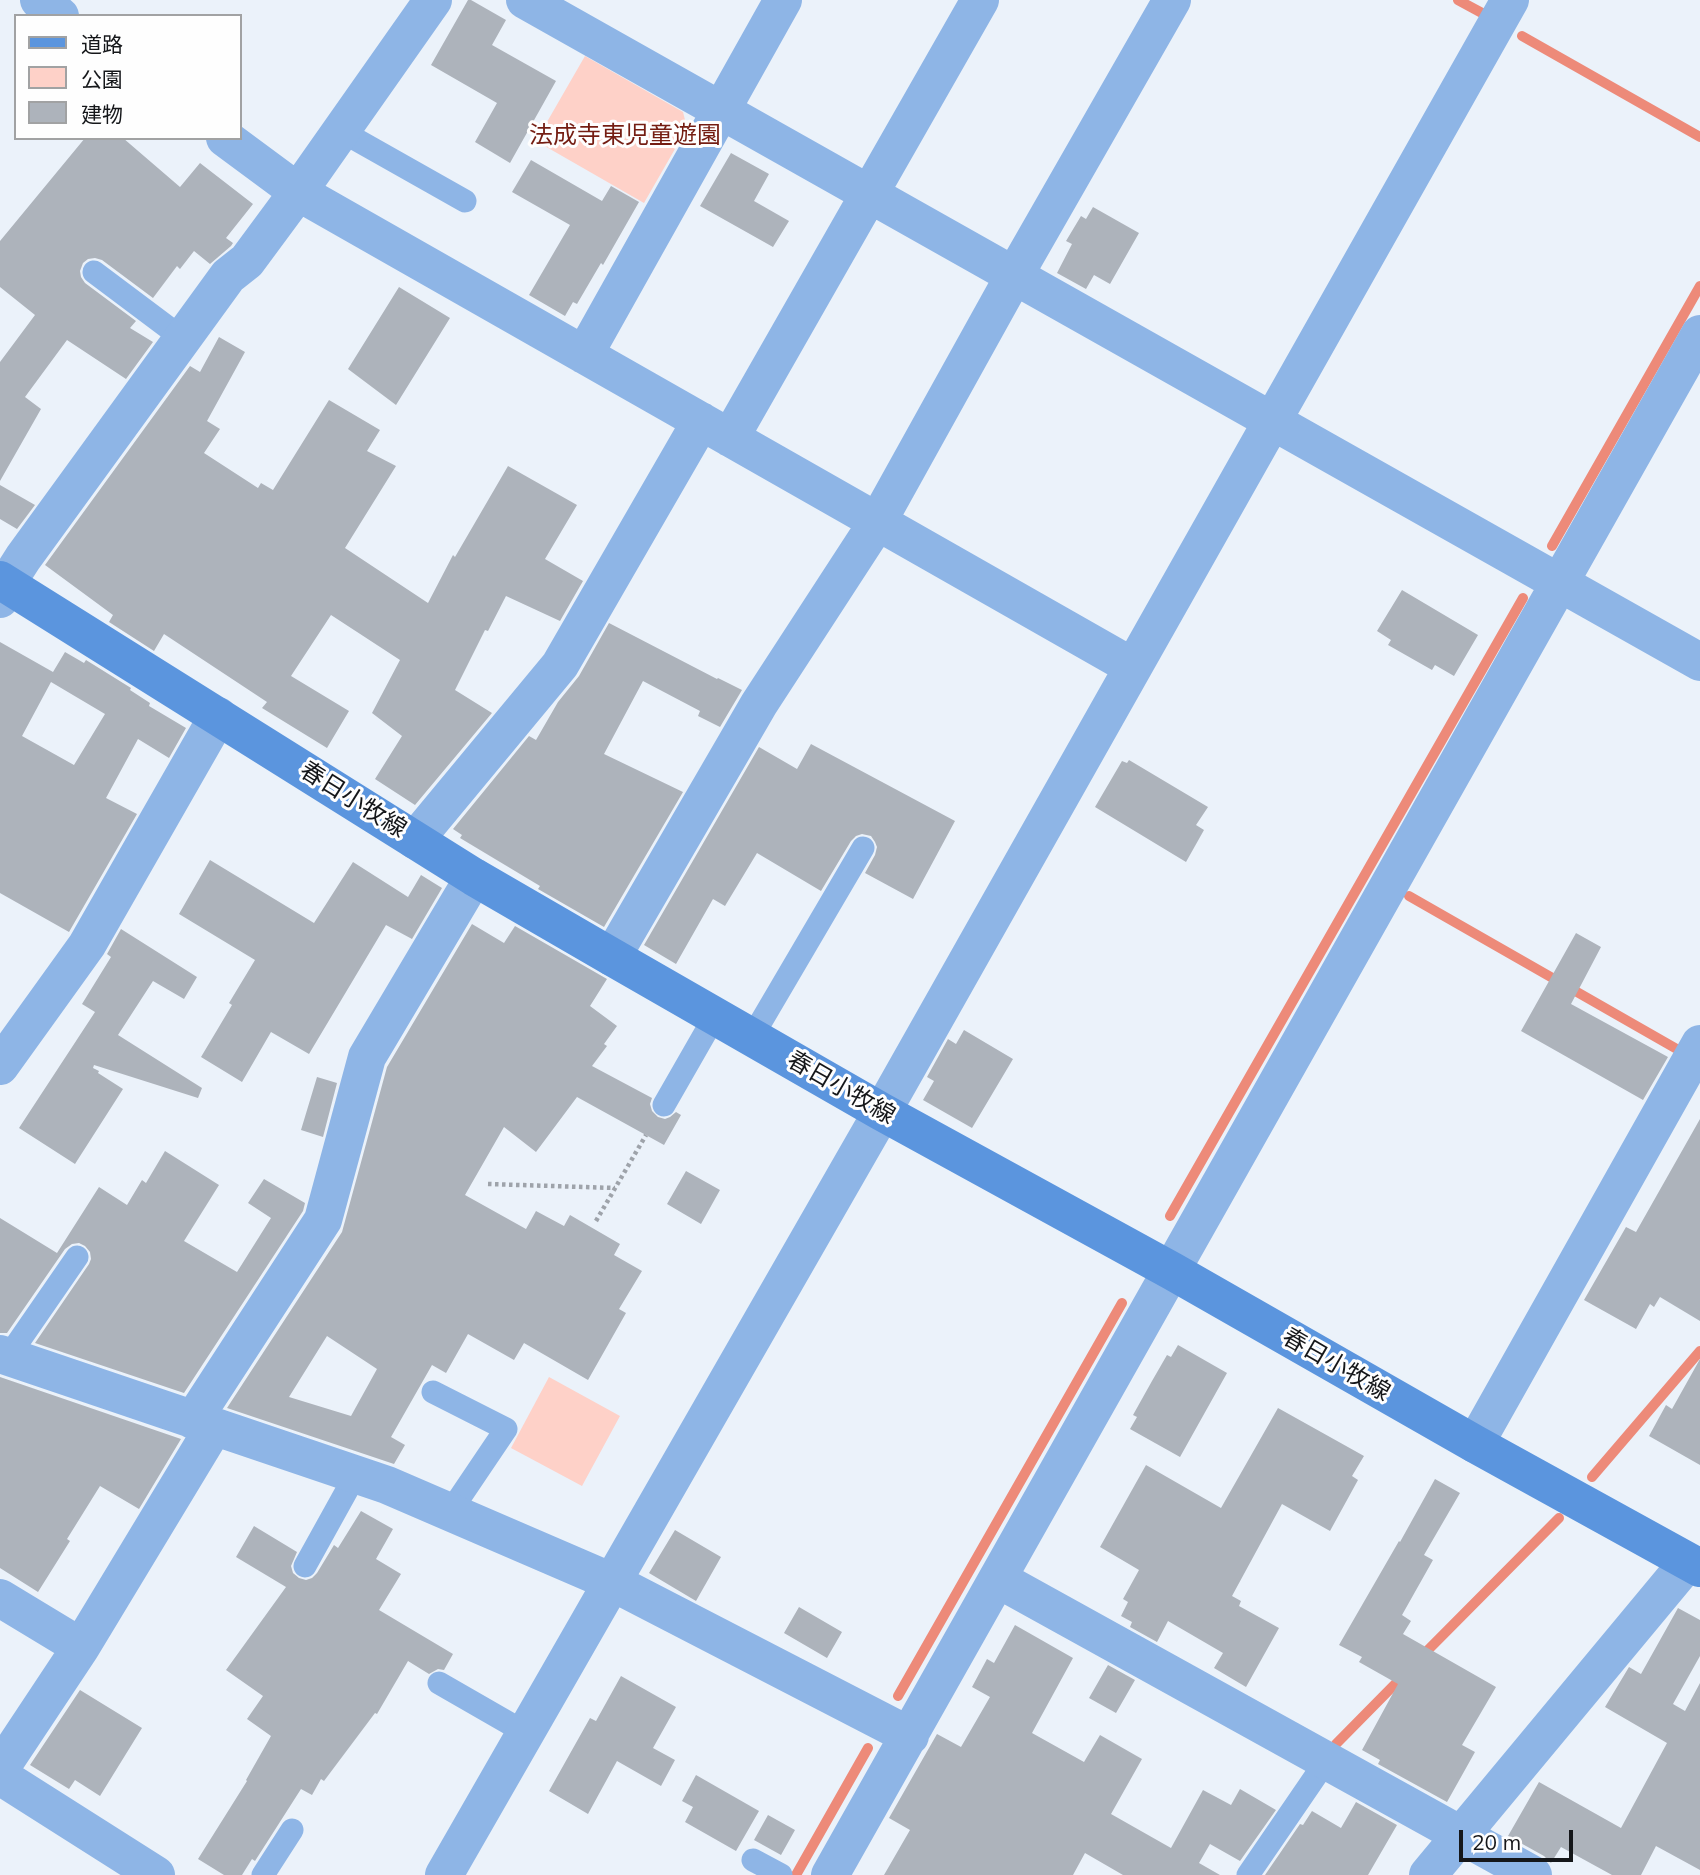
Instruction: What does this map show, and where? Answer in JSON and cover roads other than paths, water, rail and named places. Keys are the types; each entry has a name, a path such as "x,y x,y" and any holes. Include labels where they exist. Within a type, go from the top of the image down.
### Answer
{"main road":[{"name":"春日小牧線","path":"2,587 218,716 474,877 612,957 881,1112 1172,1271 1694,1565"}],"street":[{"path":"39,0 57,14"},
{"path":"2,587 228,276 247,261 298,192 433,0"},
{"path":"525,0 1700,662"},
{"path":"584,355 783,0"},
{"path":"415,840 560,666 869,194 980,0"},
{"path":"612,957 759,704 878,521 1172,0"},
{"path":"444,1875 881,1112 1510,0"},
{"path":"228,140 298,192 1133,667"},
{"path":"830,1875 1700,334"},
{"path":"0,1066 88,945 218,716"},
{"path":"0,1769 81,1647 204,1424 323,1220 367,1057 474,877"},
{"path":"1475,1444 1700,1044"},
{"path":"4,1356 387,1485 612,1582 909,1736"},
{"path":"1427,1875 1694,1565"},
{"path":"998,1579 1533,1875"},
{"path":"0,1598 81,1647"},
{"path":"0,1776 156,1875"}],"lane":[{"path":"341,131 464,201"},
{"path":"94,272 182,338"},
{"path":"752,1037 863,848"},
{"path":"664,1105 715,1016"},
{"path":"4,1356 77,1257"},
{"path":"433,1392 506,1429 450,1512"},
{"path":"305,1566 356,1474"},
{"path":"439,1683 526,1732"},
{"path":"1248,1875 1326,1761"},
{"path":"264,1875 292,1830"},
{"path":"753,1860 781,1875"}],"waterway":[{"path":"1458,0 1482,13"},
{"path":"1522,36 1700,137"},
{"path":"1552,546 1700,286"},
{"path":"1170,1216 1523,598"},
{"path":"1409,896 1675,1048"},
{"path":"898,1696 1122,1303"},
{"path":"1592,1477 1700,1351"},
{"path":"1421,1657 1559,1518"},
{"path":"1336,1744 1405,1674"},
{"path":"796,1875 868,1748"}],"park label":[{"name":"法成寺東児童遊園","path":"625,136"}]}
